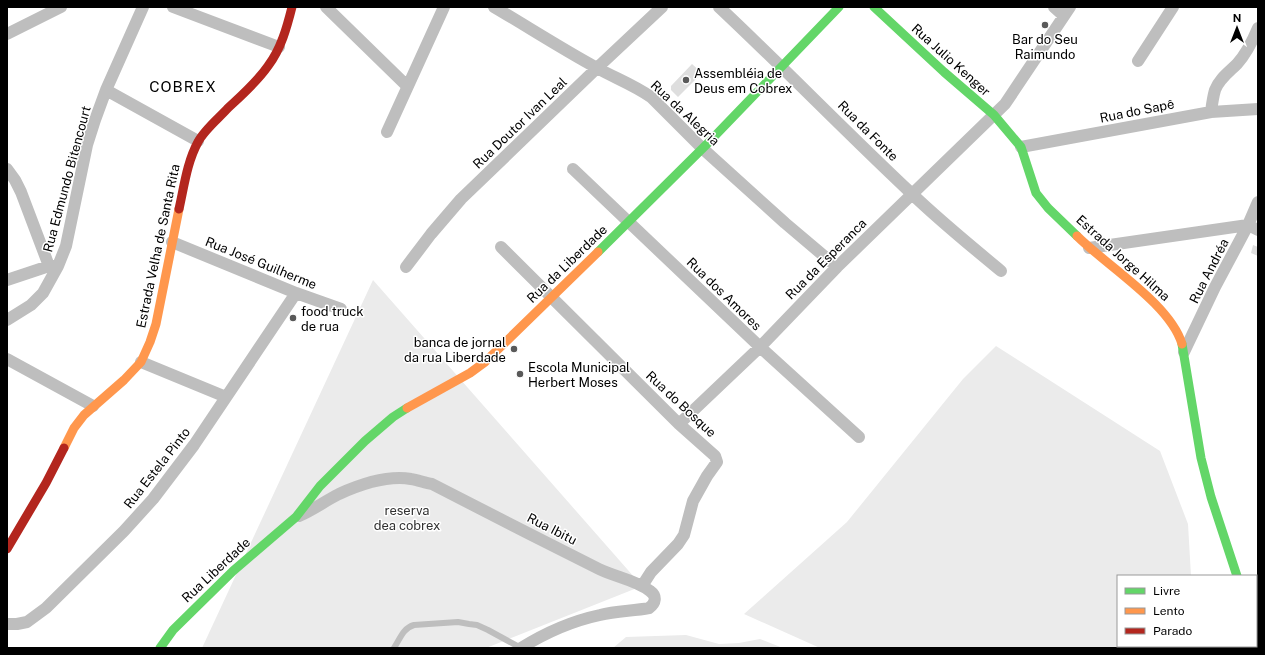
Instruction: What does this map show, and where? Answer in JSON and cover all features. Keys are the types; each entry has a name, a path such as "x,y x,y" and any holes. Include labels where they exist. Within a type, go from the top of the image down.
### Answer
{"street":[{"path":"7,34 62,7"},
{"name":"Rua Edmundo Bitencourt","path":"7,320 31,305 39,297 53,266 66,246 87,145 95,120 106,90 143,7"},
{"path":"173,7 279,47"},
{"name":"Estrada Velha de Santa Rita","path":"7,549 39,495 74,428 93,406 124,380 141,362 156,324 189,162 198,141 214,122 255,82 269,65 279,47 288,25 292,7"},
{"path":"326,7 407,86"},
{"path":"387,132 444,7"},
{"name":"Rua da Alegria","path":"494,7 597,68 636,87 651,97 702,148 785,223 837,267"},
{"name":"Rua Doutor Ivan Leal","path":"406,267 435,229 461,199 662,7"},
{"name":"Rua da Fonte","path":"719,7 912,194 1001,271"},
{"name":"Rua da Liberdade","path":"296,517 320,486 365,441 394,417 414,403 470,373 485,362 629,223 783,68 840,7"},
{"name":"Rua Julio Kenger","path":"874,7 944,72 994,115"},
{"path":"1054,7 1067,12"},
{"path":"1138,61 1173,7"},
{"name":"Rua da Esperanca","path":"679,424 760,347 837,267 1005,104 1015,92 1067,12"},
{"path":"1211,112 1215,89 1219,82 1238,63 1248,49 1258,28"},
{"path":"106,90 198,141"},
{"name":"Rua do Sapê","path":"1021,147 1211,112 1258,109"},
{"name":"Estrada Jorge Hilma","path":"994,115 1021,147 1036,193 1048,208 1089,248 1142,291 1173,325 1180,338 1184,352 1201,458 1211,497 1237,575"},
{"path":"7,169 21,192 53,266 7,280"},
{"name":"Rua dos Amores","path":"573,169 760,347 859,437"},
{"name":"Rua Andréa","path":"1184,352 1215,287 1253,227 1258,202"},
{"path":"1089,248 1253,227"},
{"name":"Rua José Guilherme","path":"172,242 296,293 341,309"},
{"name":"Rua do Bosque","path":"501,247 679,424 715,456 717,462 706,476 693,501 684,535 678,544 651,572 642,586"},
{"name":"Rua Estela Pinto","path":"7,624 27,622 46,608 124,531 152,499 194,445 296,293"},
{"path":"7,358 93,406"},
{"path":"141,362 226,398"},
{"name":"Rua Ibitu","path":"296,517 339,494 372,482 393,478 411,479 432,484 602,570 642,586 654,596 654,605 649,608 601,615 576,621 521,648"},
{"name":"Rua Liberdade","path":"160,648 173,630 233,571 296,517"}],"lane":[{"path":"394,648 404,630 409,626 458,622 477,625 521,648"}],"green space":[{"name":"reserva dea cobrex","path":"373,280 642,586 486,648 202,648"},
{"path":"996,346 1160,451 1188,524 1191,575 1117,575 1117,648 820,648 744,614 847,522 963,379"},
{"path":"686,635 719,644 739,643 760,639 783,648 613,648 626,637"}],"building":[{"name":"Assembléia de Deus em Cobrex","path":"692,64 702,73 678,97 671,90 671,86"},
{"path":"1253,245 1258,247 1258,256 1251,253"}],"traffic: fast":[{"path":"598,252 709,142 839,7"},
{"path":"874,7 944,72 994,115 1021,147 1036,193 1048,208 1077,236"},
{"path":"1182,344 1201,458 1211,497 1237,575"},
{"path":"160,648 173,630 233,571 296,517 320,486 365,441 393,417 407,408"}],"traffic: slow":[{"path":"64,448 74,428 84,415 124,380 141,362 156,324 179,209"},
{"path":"1077,236 1136,286 1165,314 1175,329 1182,344"},
{"path":"407,408 470,373 485,362 598,252"}],"traffic: jam":[{"path":"179,209 188,166 198,142 208,129 264,72 280,45 286,30 292,7"},
{"path":"7,549 46,483 64,448"}],"place":[{"name":"Bar do Seu Raimundo","path":"1045,25"},
{"name":"Assembléia de Deus em Cobrex","path":"686,80"},
{"name":"food truck de rua","path":"293,318"},
{"name":"banca de jornal da rua Liberdade","path":"514,349"},
{"name":"Escola Municipal Herbert Moses","path":"520,374"}],"district":[{"name":"COBREX","path":"183,86"}]}
